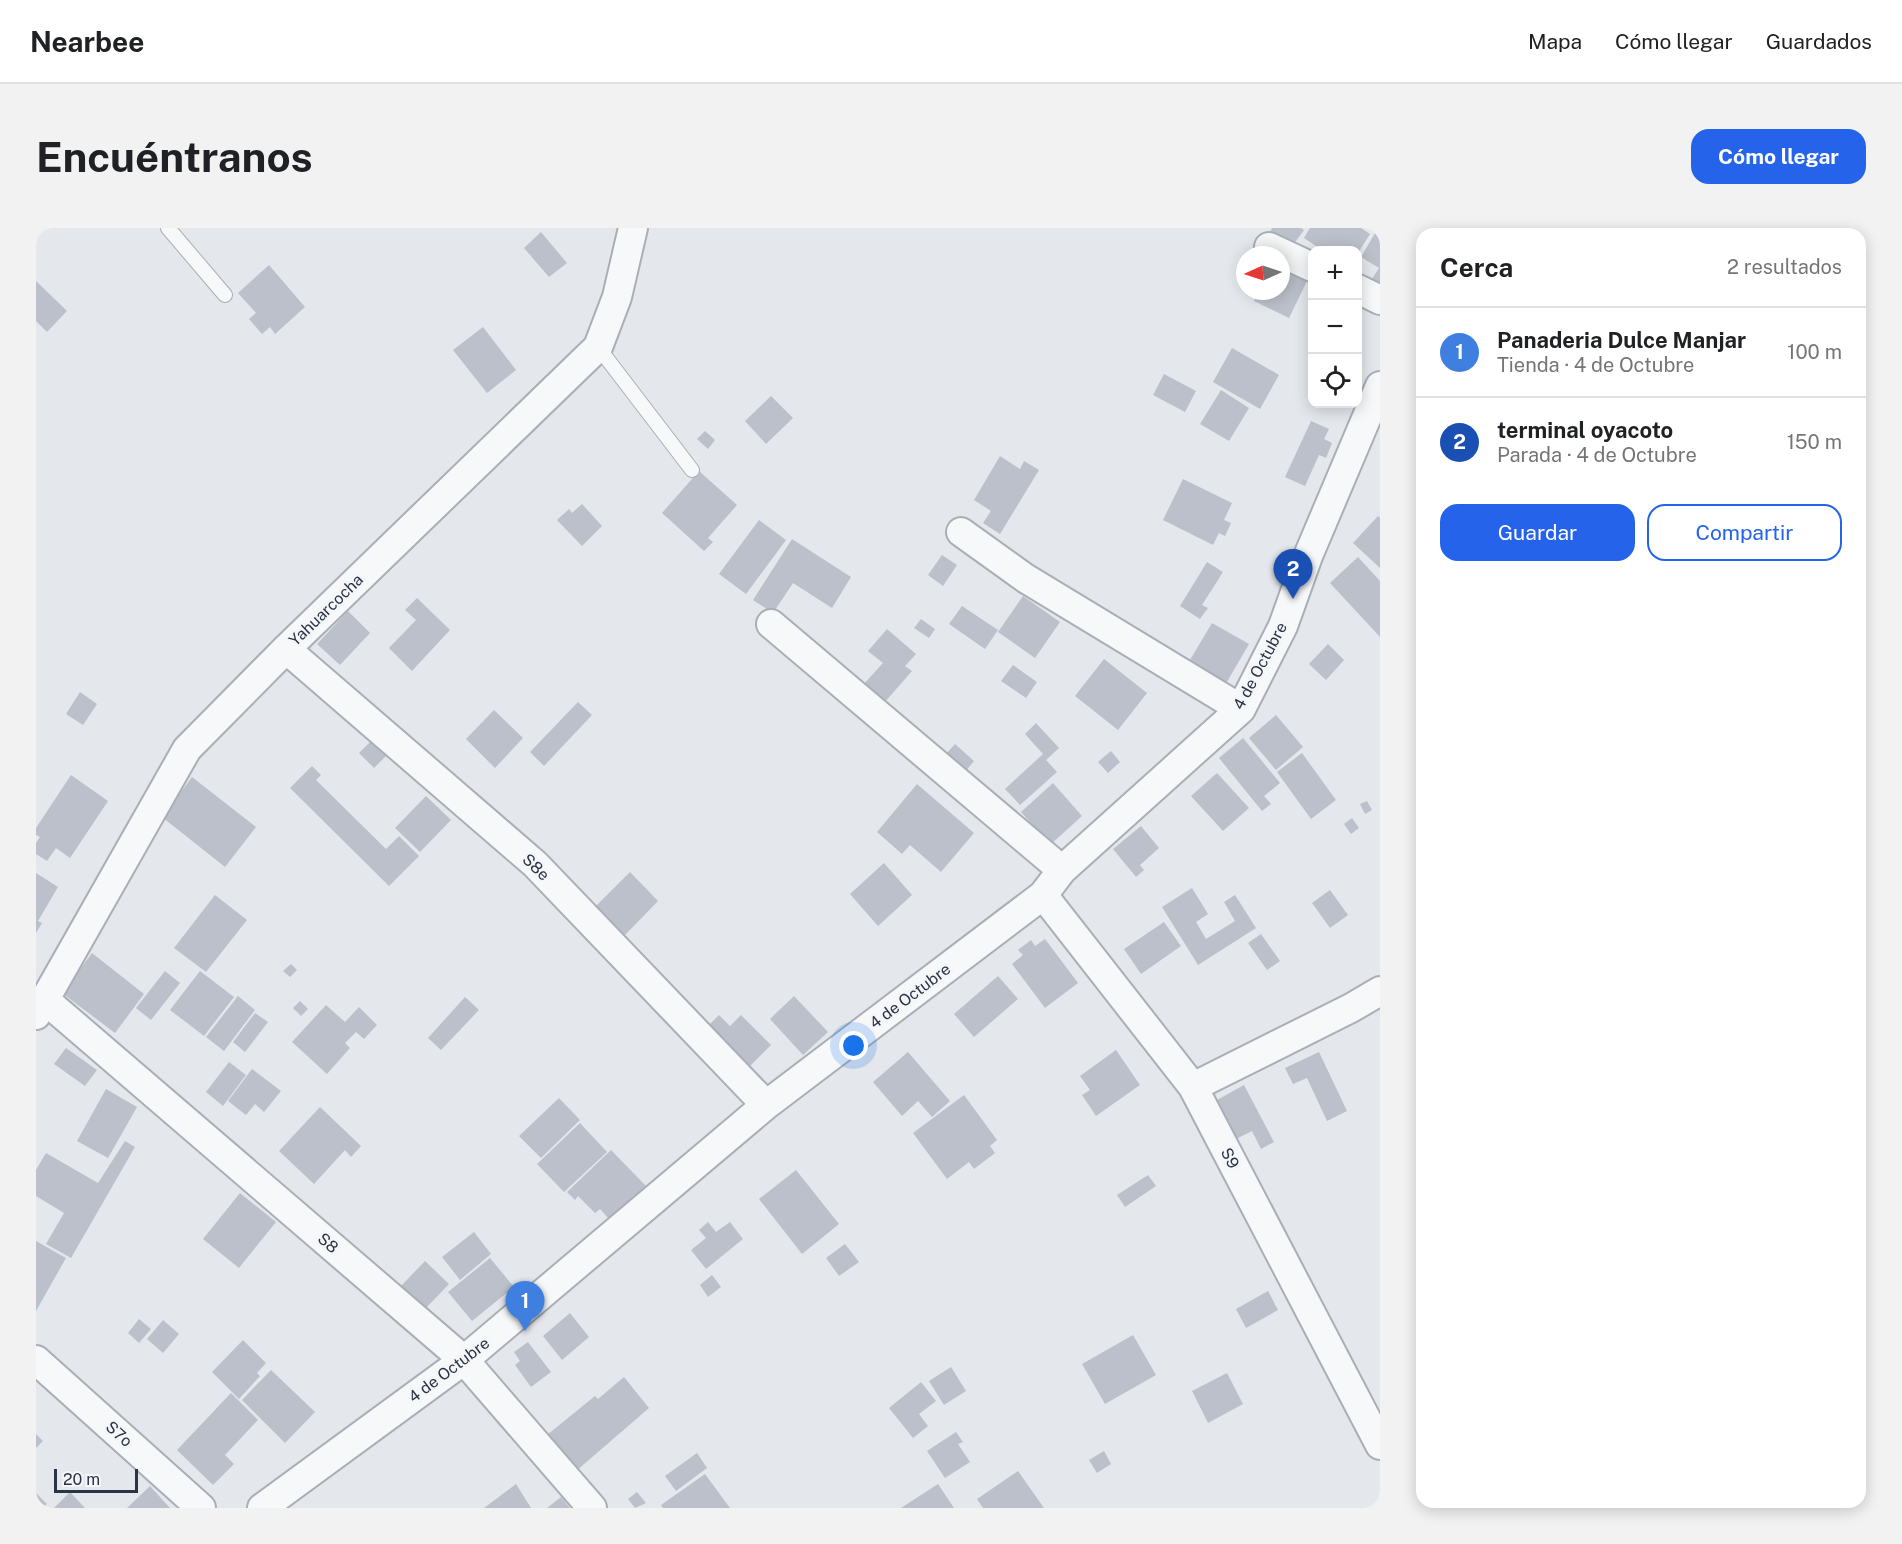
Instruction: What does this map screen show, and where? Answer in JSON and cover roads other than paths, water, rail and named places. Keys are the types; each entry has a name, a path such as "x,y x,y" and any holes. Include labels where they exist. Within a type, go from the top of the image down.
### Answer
{"street":[{"name":"Yahuarcocha","path":"40,1007 187,749 286,649 598,347 617,297 633,228"},
{"path":"1290,257 1308,265"},
{"path":"1362,291 1380,300"},
{"name":"4 de Octubre","path":"261,1508 464,1360 766,1105 1043,895 1062,870 1241,709 1283,626 1308,556 1380,386"},
{"path":"961,532 1025,578 1241,709"},
{"path":"771,624 1062,870"},
{"name":"S8e","path":"286,649 535,864 766,1105"},
{"name":"S9","path":"1043,895 1193,1088 1380,1445"},
{"path":"1193,1088 1380,992"},
{"name":"S8","path":"40,1007 464,1360 592,1508"},
{"name":"S7o","path":"36,1360 201,1508"}],"lane":[{"path":"168,228 225,295"},
{"path":"598,347 692,470"}],"place":[{"name":"terminal oyacoto","path":"1293,599"},
{"name":"Panaderia Dulce Manjar","path":"525,1331"}]}
